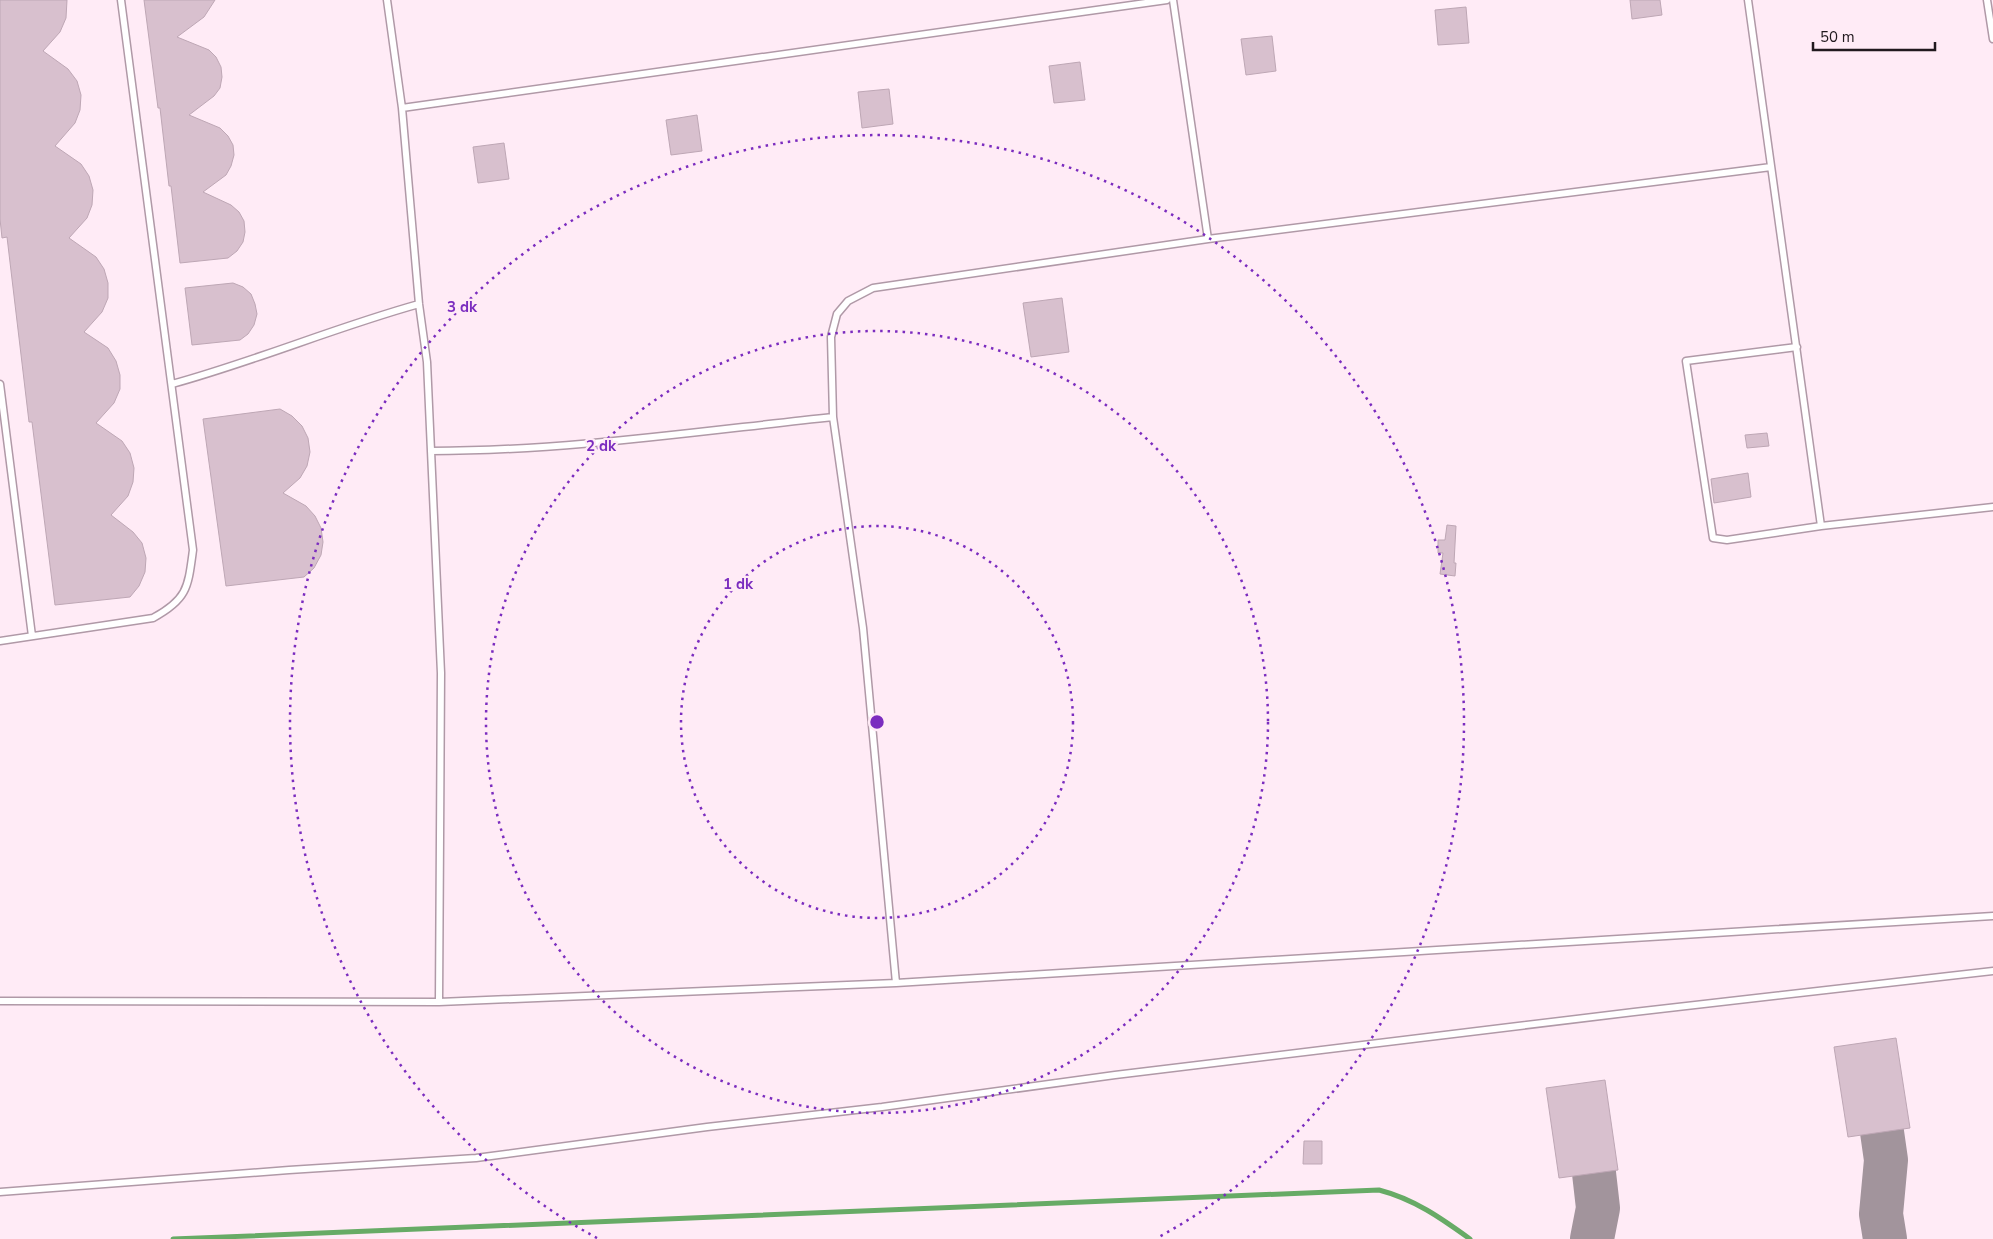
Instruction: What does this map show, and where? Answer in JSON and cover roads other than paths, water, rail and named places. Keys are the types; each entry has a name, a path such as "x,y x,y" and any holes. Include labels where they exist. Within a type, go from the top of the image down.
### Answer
{"lane":[{"path":"0,641 152,618 170,608 183,594 190,575 193,550 121,0"},
{"path":"387,0 402,108 419,304 427,362 441,673 439,1002"},
{"path":"402,108 1167,0"},
{"path":"1173,0 1208,239"},
{"path":"1748,0 1821,526"},
{"path":"1987,0 1993,39"},
{"path":"896,983 864,628 833,416 831,336 837,314 848,301 873,288 1208,239 1771,167"},
{"path":"172,384 273,353 383,314 419,304"},
{"path":"1797,347 1686,361 1713,538 1735,539 1821,526 1993,507"},
{"path":"0,384 32,636"},
{"path":"431,451 483,451 612,441 833,416"},
{"path":"0,1001 439,1002 896,983 1993,916"},
{"path":"0,1192 476,1158 707,1127 882,1107 1115,1075 1634,1012 1993,971"}],"waterway":[{"path":"173,1239 1379,1190 1416,1204 1470,1239"}]}
